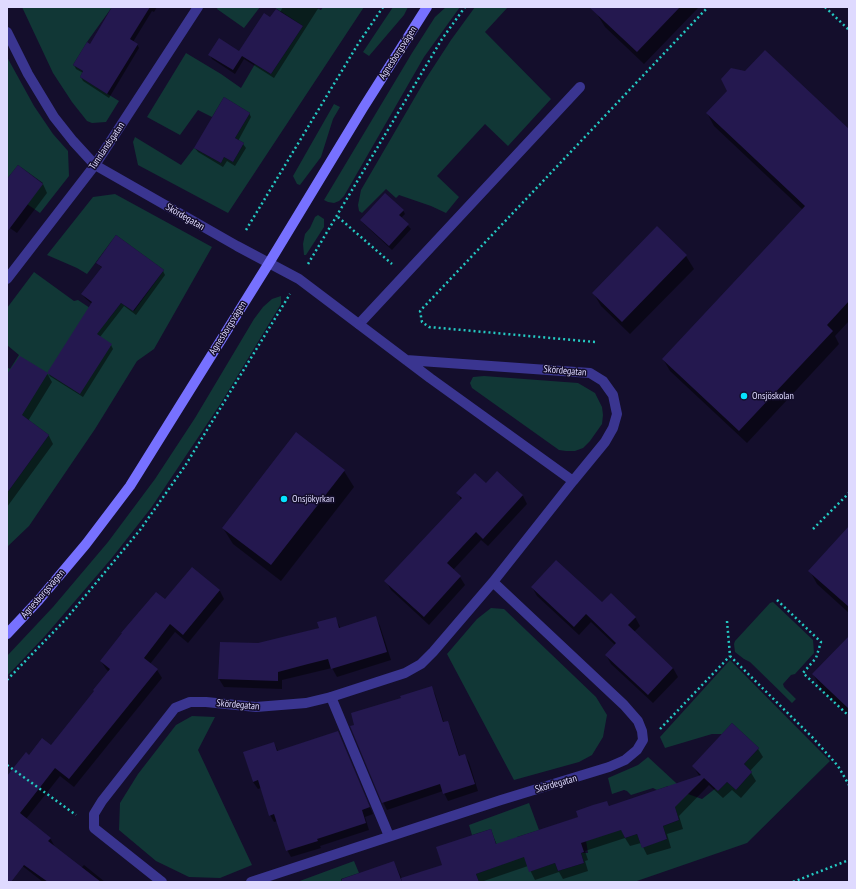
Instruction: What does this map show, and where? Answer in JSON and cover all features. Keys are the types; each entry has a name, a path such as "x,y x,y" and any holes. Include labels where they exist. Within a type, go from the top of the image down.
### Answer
{"street":[{"name":"Tunnlandsgatan","path":"7,280 95,165 198,7"},
{"name":"Agnesborgsvägen","path":"7,634 38,601 86,544 130,486 427,7"},
{"name":"Skördegatan","path":"7,32 28,74 54,117 95,165 237,246 299,279 406,360 573,482"},
{"path":"359,324 580,86"},
{"name":"Skördegatan","path":"94,828 94,814 175,708 190,702 263,707 306,704 405,673 421,664 434,652 493,582 605,442 613,428 617,414 613,395 603,381 590,373 406,360"},
{"path":"493,582 624,705 638,721 642,731 643,740"},
{"path":"331,697 389,836"},
{"name":"Skördegatan","path":"250,882 501,800 609,767 625,760 637,750 643,740"},
{"path":"94,828 162,882"}],"path":[{"path":"237,246 358,44 382,7"},
{"path":"7,680 66,619 140,530 185,466 299,279 442,39 465,7"},
{"path":"595,342 429,327 422,322 420,311 708,7"},
{"path":"825,7 849,30"},
{"path":"338,217 405,275"},
{"path":"813,529 849,493"},
{"path":"777,600 822,642 816,658 803,673 849,716"},
{"path":"727,621 730,656 813,738 838,766 849,785"},
{"path":"643,740 651,737 662,728 730,656"},
{"path":"7,765 94,828"},
{"path":"793,882 849,860"}],"green space":[{"path":"22,7 112,7 87,42 73,65 83,71 80,77 119,101 106,122 92,123 87,121 72,102 53,73"},
{"path":"218,7 260,7 244,28 217,9"},
{"path":"274,7 315,7 321,10 323,7 364,7 228,213 138,165 133,142 135,137 181,165 194,148 221,163 224,157 233,162 244,143 235,138 250,113 224,97 212,117 198,110 180,135 147,117 186,53 241,88 255,64 271,74 303,26"},
{"path":"393,7 408,7 404,15 369,56 363,52"},
{"path":"446,7 460,7 424,57 344,196 339,201 334,203 324,200 412,53 435,17"},
{"path":"475,7 508,7 485,32 551,99 508,146 485,124 437,176 459,197 446,213 399,195 396,198 386,189 362,213 359,211 358,205 361,190 425,80"},
{"path":"7,57 34,106 53,134 68,151 69,176 40,213 27,204 43,183 18,165 7,179"},
{"path":"334,104 340,107 333,119 321,157 300,185 297,184 293,176"},
{"path":"115,194 212,247 154,349 137,361 95,429 29,526 7,547 7,493 49,435 26,418 7,408 7,367 10,369 19,355 7,345 7,308 34,272 74,301 78,300 108,320 121,303 134,311 164,270 116,235 87,274 47,255 93,197"},
{"path":"318,215 324,219 324,227 306,255 304,255 303,244 305,234 310,228 315,217"},
{"path":"281,296 281,304 221,403 151,508 111,559 45,636 7,676 7,656 53,607 108,542 155,479 195,418 254,319 263,307 272,299"},
{"path":"484,376 578,383 595,393 602,407 602,424 583,448 575,451 559,450 472,388 470,383 473,377"},
{"path":"773,602 813,640 814,653 795,674 791,675 783,684 784,687 796,699 792,703 750,662 735,652 735,641 770,603"},
{"path":"491,608 504,609 596,697 607,715 603,737 592,755 579,762 514,780 447,654 477,619"},
{"path":"730,660 830,761 747,843 634,882 479,882 476,874 503,864 491,829 472,835 469,825 529,803 539,830 517,837 531,871 555,863 558,871 584,863 581,853 588,853 586,841 621,829 625,838 637,834 642,847 667,839 663,826 679,820 668,786 657,790 653,788 631,795 624,790 612,794 608,778 638,765 648,757 688,794 702,799 716,788 718,791 727,782 736,790 752,772 744,764 759,748 732,723 722,734 712,734 665,748 660,737"},
{"path":"192,716 215,717 198,750 252,865 220,878 189,877 156,861 119,830 120,803 138,774 176,725"},
{"path":"354,861 359,873 341,879 342,882 297,882"}],"building":[{"path":"112,7 150,7 130,39 138,44 107,94 80,77 83,71 73,65 87,42 90,44"},
{"path":"589,7 680,7 637,52"},
{"path":"276,9 303,26 271,74 242,56 233,70 208,55 219,38 239,51 264,13 270,17"},
{"path":"765,50 849,129 849,301 827,325 833,331 739,431 662,359 805,206 706,113 727,91 721,79 731,68 745,71"},
{"path":"224,97 250,113 235,138 244,143 233,162 224,157 221,163 194,148"},
{"path":"18,165 43,184 7,232 7,179"},
{"path":"385,193 404,210 399,215 409,224 389,246 360,220"},
{"path":"657,226 687,255 622,322 592,293"},
{"path":"116,235 164,270 133,311 121,303 97,334 112,344 80,394 47,373 92,302 81,294 102,267 96,263"},
{"path":"20,356 48,373 22,415 49,435 7,493 7,374"},
{"name":"Onsjökyrkan","path":"296,432 345,470 271,565 222,528"},
{"path":"497,471 523,495 483,539 476,532 447,563 461,576 424,617 384,581 462,498 456,493 475,473 486,483"},
{"path":"849,526 849,607 808,571"},
{"path":"556,560 602,602 611,593 636,617 628,625 673,668 648,695 605,655 616,643 586,614 574,627 531,587"},
{"path":"192,567 220,590 183,635 170,624 144,658 158,669 69,779 55,768 20,813 51,838 48,841 101,882 48,882 24,865 11,882 7,882 7,776 26,752 29,755 42,738 51,745 110,669 100,661 121,633 156,592 165,599"},
{"path":"376,616 387,652 331,669 328,659 308,664 278,672 278,681 218,679 220,642 258,643 319,628 317,622 336,617 339,628"},
{"path":"849,636 849,709 812,674"},
{"path":"432,686 443,722 448,721 459,756 465,754 475,784 443,794 440,784 382,803 350,726 354,725 351,713 401,698 400,696"},
{"path":"732,723 759,748 744,764 752,772 736,790 727,782 718,791 704,778 675,807 679,820 663,826 667,839 642,848 637,834 625,838 621,830 581,843 584,852 581,853 584,863 558,871 555,863 529,872 524,857 476,874 479,882 402,882 401,878 442,865 436,847 491,829 496,844 578,817 576,811 593,805 607,801 609,806 701,775 692,766"},
{"path":"338,731 370,807 362,810 366,823 286,851 274,814 269,816 258,780 253,782 243,752 274,742 277,751"},
{"path":"394,861 402,882 342,882 342,879"}],"place":[{"name":"Onsjöskolan","path":"744,396"},
{"name":"Onsjökyrkan","path":"284,499"}]}
